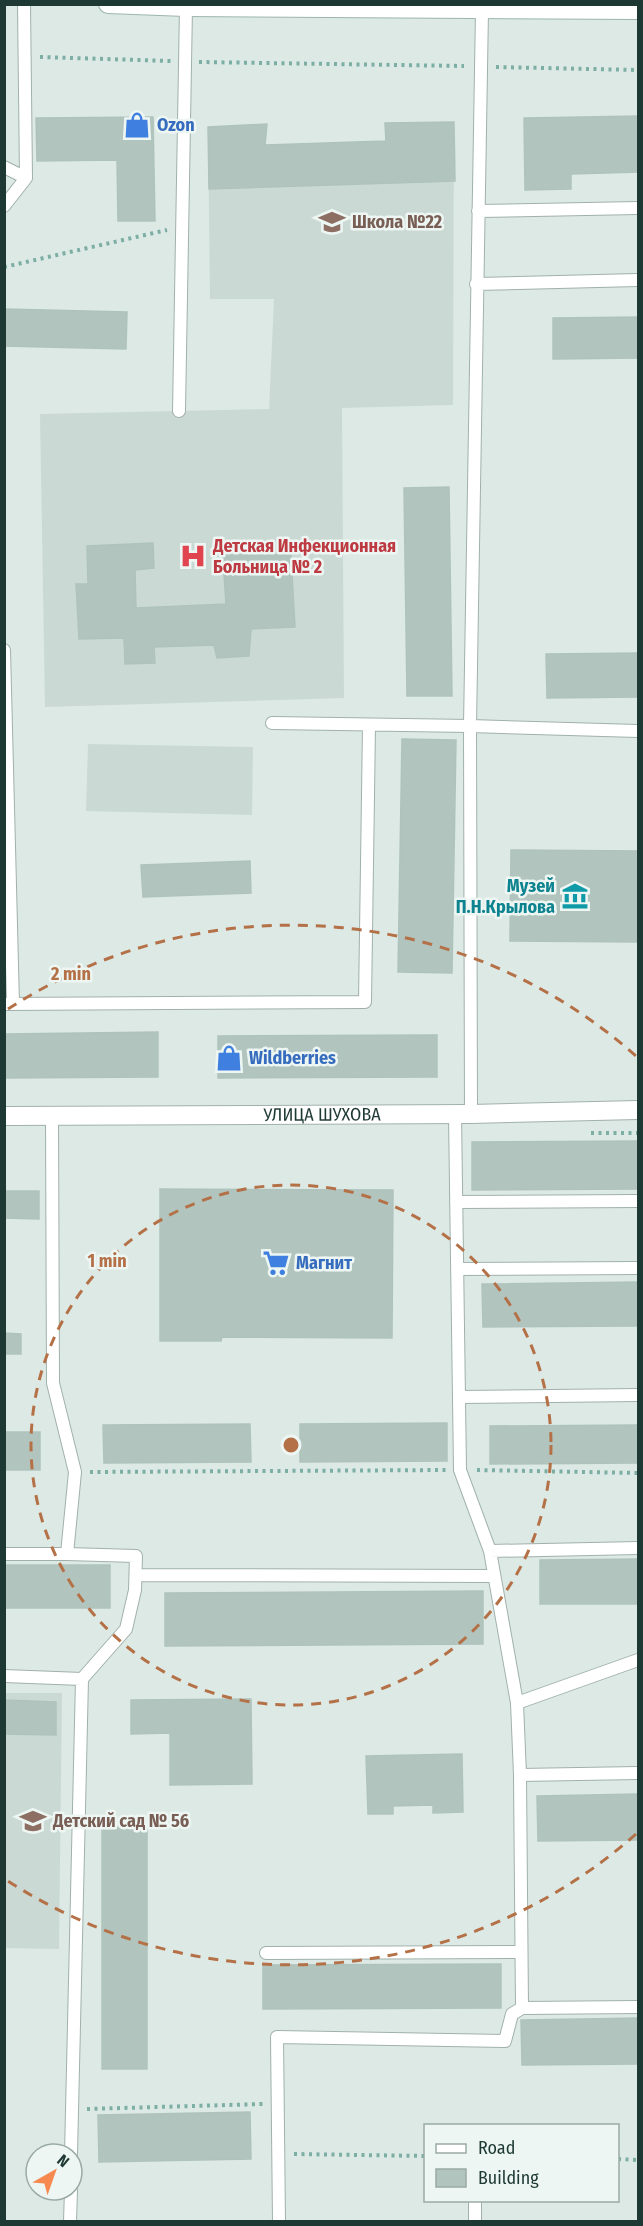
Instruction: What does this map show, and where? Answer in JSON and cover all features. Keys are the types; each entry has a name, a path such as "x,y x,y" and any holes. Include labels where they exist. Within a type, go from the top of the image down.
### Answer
{"street":[{"path":"108,4 186,8 639,10"},
{"name":"УЛИЦА ШУХОВА","path":"4,1116 463,1114 639,1110"}],"lane":[{"path":"4,206 26,178 24,4"},
{"path":"179,411 186,8"},
{"path":"482,10 463,1114 456,1202 460,1470 490,1551 517,1703 520,1775 522,2008"},
{"path":"4,167 26,178"},
{"path":"478,211 639,208"},
{"path":"476,284 639,280"},
{"path":"4,650 9,1004 365,1002 369,726"},
{"path":"272,723 639,731"},
{"path":"52,1116 53,1383 75,1472 67,1554"},
{"path":"456,1202 639,1201"},
{"path":"457,1269 639,1268"},
{"path":"459,1397 639,1395"},
{"path":"490,1551 639,1548"},
{"path":"4,1554 136,1556 136,1575 126,1629 82,1678 72,2142"},
{"path":"136,1575 494,1576"},
{"path":"517,1703 639,1660"},
{"path":"4,1676 82,1678"},
{"path":"520,1775 639,1773"},
{"path":"266,1953 521,1952"},
{"path":"279,2222 277,2037 505,2041 512,2014 522,2008 639,2007"},
{"path":"70,2222 71,2202"},
{"path":"475,2202 475,2222"}],"path":[{"path":"24,56 185,62 639,70"},
{"path":"4,267 182,227"},
{"path":"75,1472 460,1470 639,1473"},
{"path":"73,2109 278,2104"},
{"path":"278,2153 424,2157"},
{"path":"619,2159 639,2160"}],"shaded area":[{"path":"454,122 453,405 342,408 344,698 45,707 40,414 269,409 274,299 210,299 208,127 267,124 265,145 385,141 385,123"},
{"path":"88,744 253,747 252,815 86,811"},
{"name":"Детский сад № 56","path":"5,1693 62,1693 59,1949 5,1948"}],"building":[{"path":"639,116 639,172 571,174 571,189 525,190 524,118"},
{"path":"153,117 155,221 118,221 117,160 37,161 36,118"},
{"path":"454,122 455,181 209,189 208,127 267,124 265,145 386,141 385,123"},
{"path":"4,309 127,312 126,349 4,346"},
{"path":"639,317 639,358 553,359 553,318"},
{"path":"449,487 452,696 407,696 404,488"},
{"path":"290,540 295,627 251,629 249,656 217,658 214,645 154,647 155,663 125,664 124,638 79,639 76,584 88,584 87,546 153,543 154,568 135,570 136,608 226,604 222,544"},
{"path":"639,653 639,697 547,698 546,654"},
{"path":"402,739 456,740 452,973 398,972"},
{"name":"Музей П.Н.Крылова","path":"511,850 639,851 639,942 510,941"},
{"path":"250,861 251,893 143,897 141,865"},
{"path":"158,1032 158,1077 4,1078 4,1034"},
{"path":"437,1035 437,1077 218,1078 218,1036"},
{"path":"639,1141 639,1189 472,1190 472,1142"},
{"name":"Магнит","path":"160,1189 393,1190 392,1338 222,1337 221,1341 160,1341"},
{"path":"4,1191 39,1191 39,1219 4,1218"},
{"path":"639,1282 639,1326 483,1327 482,1284"},
{"path":"4,1333 21,1334 21,1354 4,1354"},
{"path":"447,1423 447,1461 300,1462 300,1424"},
{"path":"250,1424 251,1462 104,1463 103,1425"},
{"path":"637,1425 637,1463 490,1464 490,1426"},
{"path":"4,1432 40,1432 40,1470 4,1470"},
{"path":"639,1559 639,1604 540,1604 540,1560"},
{"path":"4,1565 110,1565 110,1608 4,1608"},
{"path":"483,1591 483,1644 165,1646 165,1593"},
{"path":"251,1699 252,1784 170,1785 170,1733 131,1734 131,1700"},
{"path":"4,1700 56,1702 56,1735 4,1734"},
{"path":"462,1754 463,1812 433,1813 433,1805 393,1806 393,1814 368,1814 366,1756"},
{"path":"639,1794 639,1840 538,1841 537,1796"},
{"path":"102,1827 147,1827 147,2069 102,2069"},
{"path":"501,1964 501,2008 263,2009 263,1965"},
{"path":"639,2018 639,2064 522,2065 521,2020"},
{"path":"250,2112 251,2159 99,2162 98,2115"}],"place":[{"name":"Ozon","path":"137,125"},
{"name":"Школа №22","path":"332,222"},
{"name":"Детская Инфекционная Больница № 2","path":"193,556"},
{"name":"Музей П.Н.Крылова","path":"575,896"},
{"name":"Wildberries","path":"229,1058"},
{"name":"Магнит","path":"276,1263"},
{"name":"Детский сад № 56","path":"33,1821"}]}
